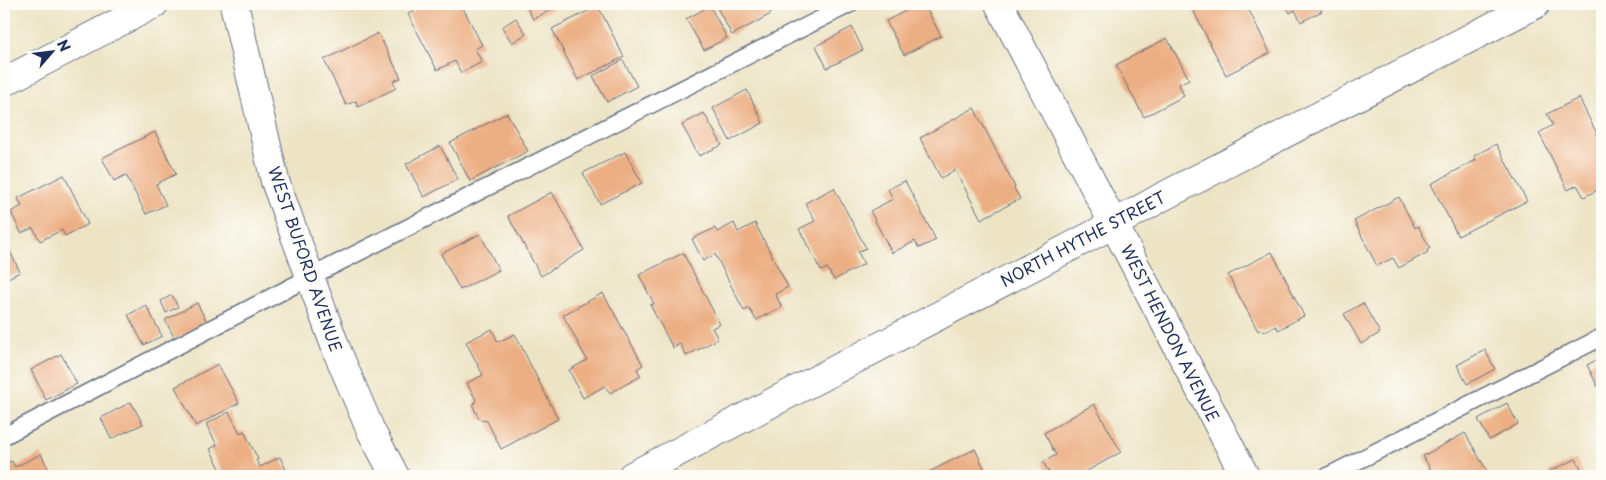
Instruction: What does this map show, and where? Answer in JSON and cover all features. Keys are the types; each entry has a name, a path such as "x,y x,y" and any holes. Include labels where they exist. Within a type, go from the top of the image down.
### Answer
{"street":[{"path":"4,82 154,4"},
{"name":"WEST BUFORD AVENUE","path":"234,4 275,181 337,350 371,431 395,476"},
{"name":"WEST HENDON AVENUE","path":"999,4 1244,476"},
{"name":"NORTH HYTHE STREET","path":"632,476 1114,224 1162,197 1536,4"}],"lane":[{"path":"4,436 310,277 850,4"},
{"path":"1328,476 1602,337"}],"building":[{"path":"411,4 461,4 482,45 475,49 482,62 461,73 455,61 437,70 408,14 414,11"},
{"path":"525,4 562,4 533,19"},
{"path":"715,4 766,4 771,14 732,35"},
{"path":"919,4 924,4 941,36 904,55 886,21"},
{"path":"1205,4 1246,4 1270,53 1226,75 1193,10"},
{"path":"1285,4 1318,4 1322,11 1301,22 1295,10 1290,13"},
{"path":"598,6 624,57 578,80 552,29"},
{"path":"710,6 727,38 704,50 686,19"},
{"path":"516,18 526,34 512,43 502,27"},
{"path":"852,27 863,50 827,68 816,46"},
{"path":"378,33 401,78 393,81 396,88 358,107 356,101 346,105 324,60"},
{"path":"1167,38 1189,79 1179,84 1184,96 1144,117 1116,65"},
{"path":"623,60 637,86 607,102 593,76"},
{"path":"747,90 763,123 730,141 713,108"},
{"path":"1579,98 1602,144 1602,188 1584,197 1577,185 1568,190 1539,133 1553,125 1547,114"},
{"path":"974,108 1020,199 981,219 955,170 941,178 920,138"},
{"path":"507,113 528,151 470,181 450,143"},
{"path":"704,113 722,145 699,156 682,125"},
{"path":"155,132 176,174 156,184 166,205 146,214 126,175 114,181 102,158"},
{"path":"1496,144 1527,201 1458,236 1431,184 1476,160 1474,156"},
{"path":"440,146 458,179 424,197 406,164"},
{"path":"625,152 642,183 600,204 583,173"},
{"path":"64,175 88,224 65,236 62,230 40,241 33,228 21,233 11,212 22,206 18,198"},
{"path":"905,181 936,240 919,248 915,241 892,253 870,211 893,199 888,189"},
{"path":"834,188 866,248 858,252 864,264 834,280 827,268 821,271 799,229 815,221 805,203"},
{"path":"552,192 584,250 541,276 508,216"},
{"path":"1399,197 1415,228 1418,226 1430,248 1427,250 1428,252 1399,268 1393,258 1377,266 1354,221"},
{"path":"734,223 738,232 755,223 788,287 775,294 782,307 756,320 749,308 744,311 715,254 703,261 692,239 715,228 717,232"},
{"path":"480,234 499,270 460,290 441,254"},
{"path":"4,239 20,272 4,280"},
{"path":"1272,252 1304,316 1278,330 1276,326 1263,332 1262,329 1258,331 1228,275"},
{"path":"683,253 720,324 712,328 718,339 686,356 680,344 673,348 650,305 654,304 639,275"},
{"path":"603,293 643,365 637,369 641,376 610,393 605,386 583,398 569,370 587,360 563,315"},
{"path":"172,295 178,307 166,313 161,301"},
{"path":"197,303 207,322 175,339 165,320"},
{"path":"1363,303 1380,333 1361,344 1344,314"},
{"path":"146,305 162,336 144,345 128,315"},
{"path":"492,329 498,342 515,334 558,419 501,449 487,421 479,419 473,406 476,400 467,383 483,375 466,342"},
{"path":"1485,350 1495,369 1467,384 1457,365"},
{"path":"61,354 77,384 46,400 31,370"},
{"path":"1602,357 1602,385 1598,387 1587,365"},
{"path":"218,364 239,403 196,426 175,387"},
{"path":"131,402 143,424 111,439 101,418"},
{"path":"1507,403 1518,424 1489,440 1478,419"},
{"path":"1094,404 1121,452 1078,476 1051,476 1043,462 1056,455 1044,433"},
{"path":"229,412 240,433 244,431 260,467 280,457 289,476 233,476 232,474 224,476 210,449 217,445 206,424"},
{"path":"1465,433 1487,471 1477,476 1434,476 1423,456"},
{"path":"975,449 988,476 921,476"},
{"path":"41,454 52,476 4,476 4,465 12,461 15,467"},
{"path":"1576,459 1585,476 1550,476 1548,472"}]}
